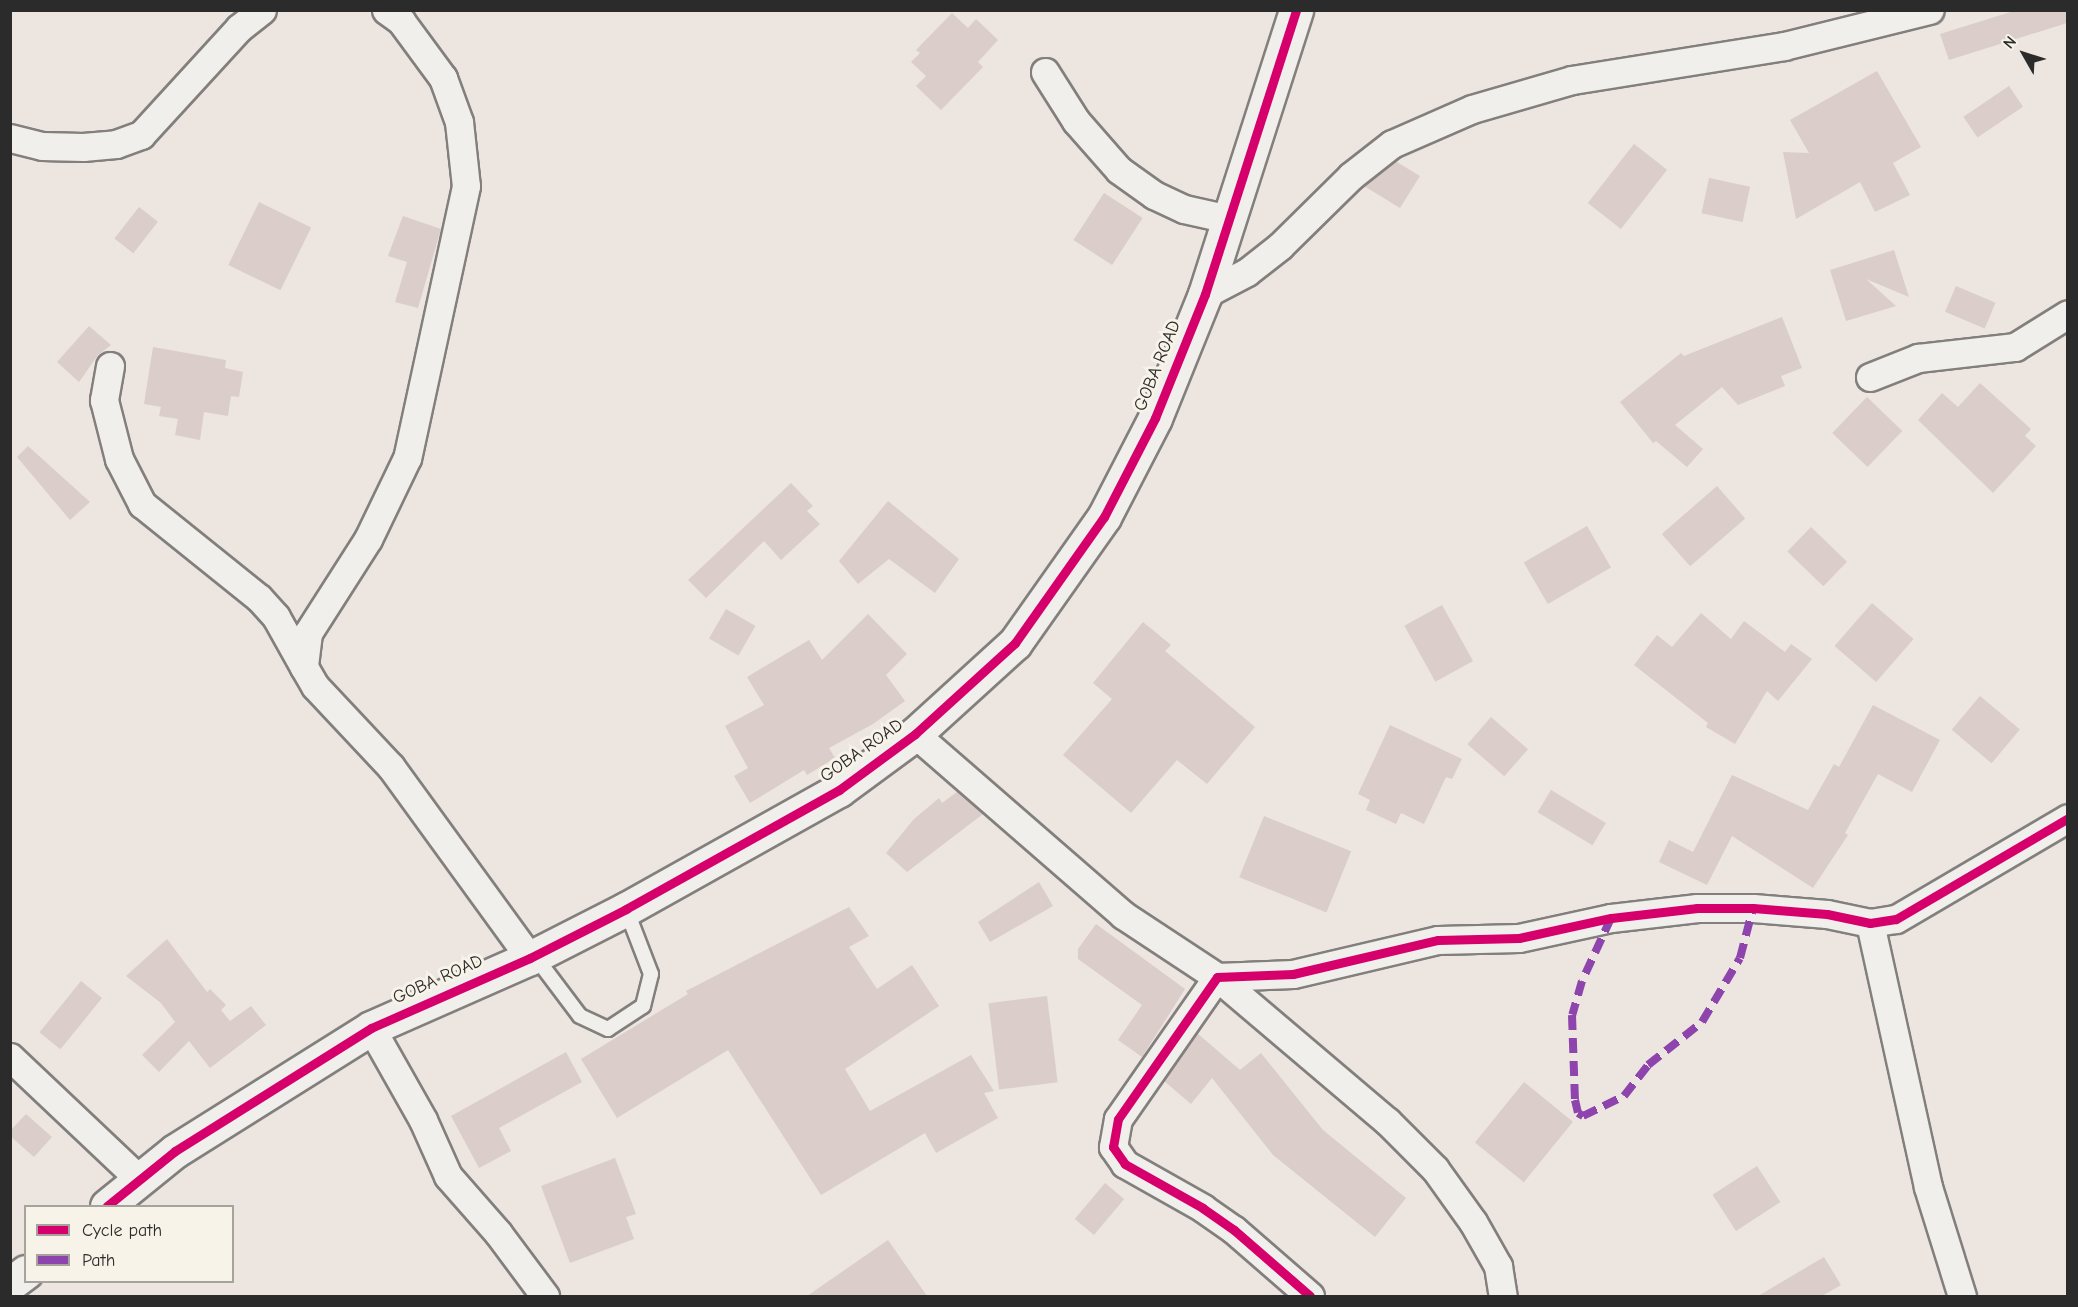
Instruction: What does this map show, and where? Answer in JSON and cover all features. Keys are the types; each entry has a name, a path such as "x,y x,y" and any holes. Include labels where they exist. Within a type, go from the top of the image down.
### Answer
{"street":[{"path":"10,138 42,146 83,147 116,144 141,135 239,28 262,10"},
{"path":"304,667 308,633 368,539 407,458 418,419 466,186 459,122 443,78 401,21 386,10"},
{"name":"GOBA ROAD","path":"108,1205 243,1107 372,1028 532,956 626,909 839,790 915,734 1015,643 1104,516 1155,418 1204,294 1296,10"},
{"path":"1204,294 1256,266 1351,176 1392,144 1472,109 1572,80 1784,46 1930,10"},
{"path":"1045,72 1076,121 1119,170 1154,195 1184,209 1229,219"},
{"path":"1870,377 1918,358 2014,347 2067,314"},
{"path":"110,366 104,400 119,459 142,504 259,598 276,617 315,686 391,767 532,956"},
{"path":"915,734 1123,915 1217,977 1387,1121 1435,1169 1498,1266 1503,1296"},
{"path":"1217,977 1293,974 1438,940 1519,938 1611,918 1697,908 1774,909 1870,923 1909,913 2067,818"},
{"path":"1870,923 1928,1187 1962,1296"},
{"path":"1217,977 1118,1119 1113,1147 1125,1164 1203,1208 1234,1230 1310,1296"},
{"path":"372,1028 423,1120 448,1176 498,1233 545,1296"},
{"path":"10,1057 140,1180"},
{"path":"10,1284 24,1274"}],"lane":[{"path":"532,956 580,1016 608,1029 643,1006 651,974 626,909"}],"building":[{"path":"2017,10 2067,10 2067,23 1949,60 1940,34"},
{"path":"952,13 968,28 976,19 998,40 978,62 983,67 941,110 916,86 926,76 911,62 920,53 916,50"},
{"path":"1877,71 1921,147 1893,163 1910,195 1875,212 1860,182 1796,219 1783,152 1809,153 1790,120"},
{"path":"2009,86 2023,107 1977,137 1963,117"},
{"path":"1634,144 1667,170 1621,229 1588,203"},
{"path":"1395,161 1420,176 1400,208 1364,186"},
{"path":"1709,178 1750,187 1743,222 1702,213"},
{"path":"1104,193 1143,218 1112,265 1074,240"},
{"path":"259,202 311,227 280,290 228,265"},
{"path":"139,207 158,222 133,253 114,239"},
{"path":"403,216 441,229 418,308 395,302 407,262 388,256"},
{"path":"1894,250 1909,297 1866,279 1896,306 1846,321 1830,270"},
{"path":"1956,286 1996,303 1985,329 1945,312"},
{"path":"1782,317 1802,368 1781,376 1785,386 1738,405 1722,387 1675,425 1703,449 1687,467 1656,441 1653,443 1620,402 1681,353 1684,356"},
{"path":"89,326 111,345 98,355 79,382 57,362"},
{"path":"153,347 226,360 225,368 243,372 239,397 231,396 228,416 204,412 200,440 175,435 178,419 159,416 161,407 144,404"},
{"path":"1980,383 2031,429 2025,436 2036,446 1993,493 1918,420 1942,393 1958,407"},
{"path":"1867,397 1902,431 1868,467 1832,433"},
{"path":"28,446 90,502 70,520 17,457"},
{"path":"791,483 813,506 807,511 820,524 781,560 764,541 706,598 688,580"},
{"path":"1717,486 1745,518 1690,566 1662,534"},
{"path":"888,501 959,559 935,593 889,559 858,584 839,561"},
{"path":"1587,526 1611,568 1548,604 1524,562"},
{"path":"1811,527 1847,562 1823,586 1787,551"},
{"path":"1872,603 1914,639 1876,682 1835,646"},
{"path":"1442,605 1473,661 1435,682 1404,626"},
{"path":"726,609 755,626 738,655 709,638"},
{"path":"1701,613 1731,639 1744,621 1785,652 1791,644 1812,659 1778,701 1767,691 1735,744 1706,727 1708,723 1634,665 1657,635 1672,647"},
{"path":"868,614 907,654 886,675 905,701 873,724 829,748 835,758 807,775 804,770 750,803 734,776 748,768 725,726 764,705 747,677 809,640 822,660"},
{"path":"1143,622 1171,645 1165,651 1255,727 1207,784 1177,760 1131,813 1063,755 1112,699 1093,683"},
{"path":"1980,696 2020,729 1992,763 1952,730"},
{"path":"1873,705 1940,740 1912,792 1878,774 1845,833 1848,835 1813,888 1732,836 1707,885 1659,862 1669,840 1693,852 1732,775 1808,810 1834,764 1839,767"},
{"path":"1491,717 1528,749 1504,776 1467,744"},
{"path":"1390,725 1462,759 1452,779 1446,777 1424,824 1401,813 1396,824 1366,810 1370,800 1358,794"},
{"path":"1551,790 1606,823 1592,845 1538,812"},
{"path":"957,792 983,814 907,872 886,853 914,819 939,798 942,803"},
{"path":"1264,816 1351,851 1326,912 1239,877"},
{"path":"1039,882 1053,906 990,942 978,922"},
{"path":"849,907 869,936 849,947 877,989 912,965 939,1006 845,1069 870,1111 971,1055 994,1091 984,1093 998,1118 936,1153 925,1133 821,1195 728,1050 617,1118 581,1059 688,994 686,991"},
{"path":"1096,924 1185,989 1142,1057 1118,1040 1142,1005 1078,959 1078,949"},
{"path":"167,939 207,992 210,989 226,1005 221,1010 230,1021 251,1006 266,1025 210,1068 189,1041 159,1072 142,1055 175,1022 161,1003 126,976"},
{"path":"81,981 102,998 60,1049 39,1032"},
{"path":"1047,996 1058,1082 999,1090 988,1003"},
{"path":"1197,1033 1240,1070 1261,1053 1323,1130 1406,1198 1375,1237 1273,1155 1212,1078 1191,1104 1164,1081"},
{"path":"566,1052 582,1082 499,1128 511,1151 479,1168 451,1116"},
{"path":"1524,1082 1573,1122 1524,1182 1475,1143"},
{"path":"26,1114 52,1137 34,1157 10,1136 10,1131"},
{"path":"615,1158 636,1214 626,1217 634,1239 570,1263 541,1186"},
{"path":"1757,1166 1780,1202 1736,1231 1713,1195"},
{"path":"1105,1183 1124,1199 1094,1235 1075,1219"},
{"path":"888,1240 927,1296 807,1296"},
{"path":"1824,1257 1841,1285 1822,1296 1758,1296"}],"marked path":[{"path":"1611,918 1582,981 1572,1015 1575,1100 1578,1113 1583,1116 1624,1096 1648,1065 1702,1022 1740,958 1753,908"}],"cycle path":[{"path":"108,1205 175,1151 371,1028 530,958 626,909 839,790 915,734 1015,643 1104,517 1155,418 1205,294 1296,10"},
{"path":"1310,1296 1234,1230 1203,1208 1125,1164 1113,1147 1118,1119 1217,977 1293,974 1438,940 1519,938 1611,918 1697,908 1753,908 1827,914 1870,923 1896,919 2068,818"}]}
